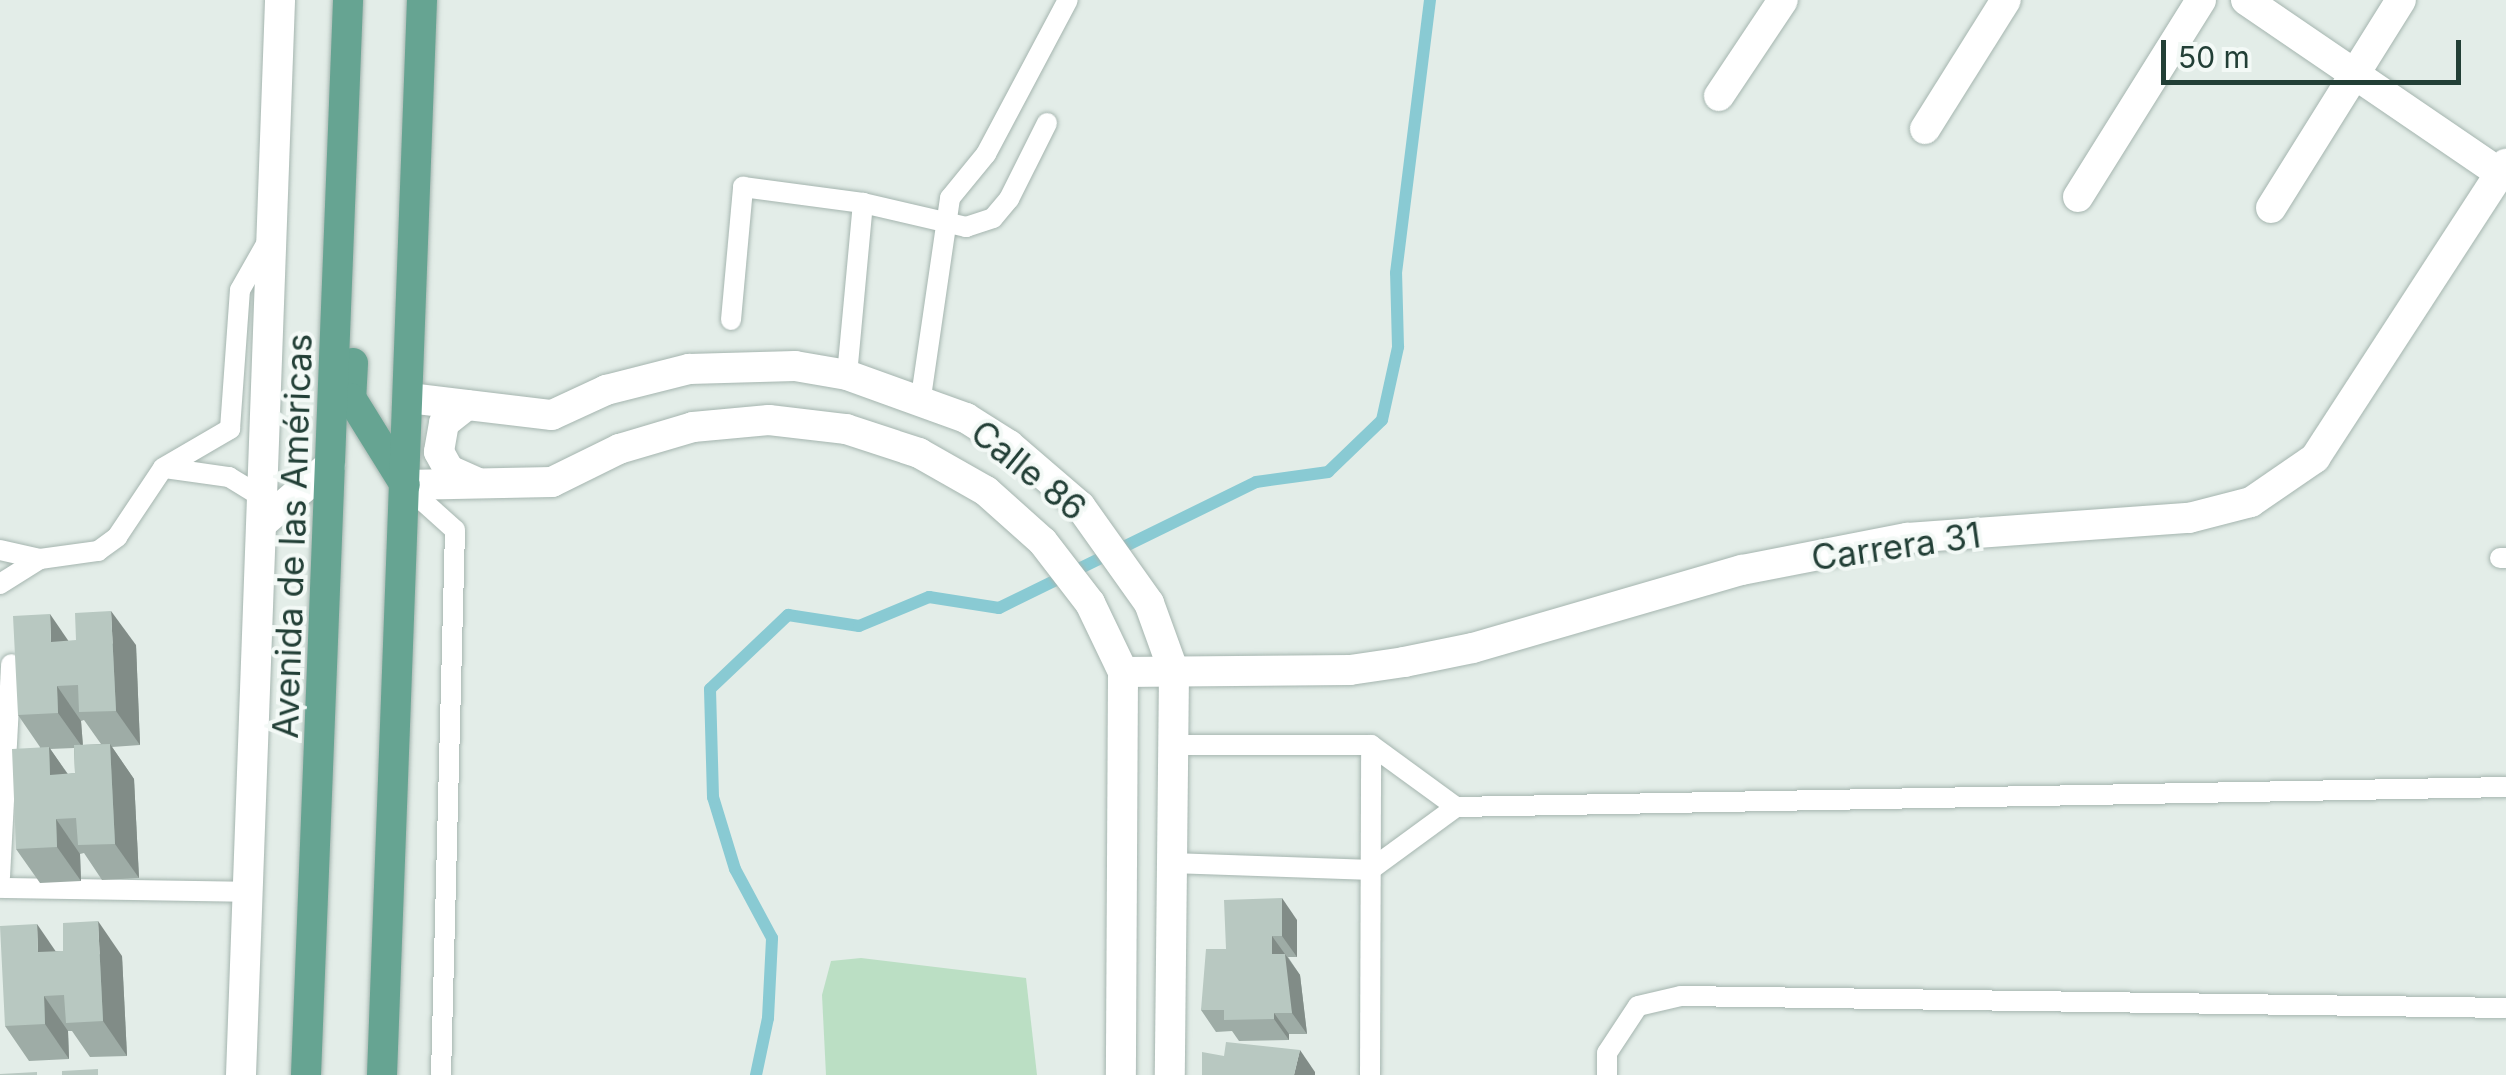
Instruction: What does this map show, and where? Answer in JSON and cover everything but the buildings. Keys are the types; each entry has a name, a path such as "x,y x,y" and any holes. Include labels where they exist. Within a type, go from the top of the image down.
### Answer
{"main road":[{"name":"Avenida de las Américas","path":"306,1075 348,0"},
{"path":"382,1075 422,0"},
{"path":"339,283 356,308 351,398 405,485"},
{"path":"330,465 409,398"}],"street":[{"path":"241,1075 280,0"},
{"path":"1719,96 1784,0"},
{"path":"1926,129 2006,0"},
{"path":"2078,197 2202,0"},
{"path":"2246,0 2354,75 2503,169"},
{"path":"2271,208 2402,0"},
{"name":"Carrera 31","path":"1124,672 1350,670 1404,662 1742,570 1907,538 2188,518 2251,502 2316,458 2503,169"},
{"name":"Calle 86","path":"409,398 552,415 606,390 689,369 746,364 847,374 921,397 1009,445 1080,506 1149,603 1174,672 1170,1075"},
{"path":"468,405 444,423 439,452 449,470 476,482"},
{"name":"Calle 86","path":"405,485 552,482 619,450 693,427 769,420 846,429 919,453 986,491 1044,542 1090,603 1124,672 1121,1075"},
{"path":"264,510 330,465"},
{"path":"1123,745 1175,745"},
{"path":"1124,861 1174,863"}],"lane":[{"path":"921,397 950,198 986,154 1068,0"},
{"path":"731,320 743,187 863,203 966,226 993,218 1048,123"},
{"path":"847,374 863,203"},
{"path":"0,550 40,559 98,551 116,537 162,468 230,430 240,290 272,234"},
{"path":"162,468 229,477 264,510"},
{"path":"405,485 454,530 441,1075"},
{"path":"0,584 40,559"},
{"path":"0,878 12,664"},
{"path":"1175,745 1371,745 1456,807"},
{"path":"1370,1075 1371,745"},
{"path":"1174,863 1370,870 1456,807 2506,787"},
{"path":"0,888 249,892"},
{"path":"1607,1075 1607,1053 1638,1006 1682,996 2506,1008"}],"green space":[{"path":"861,958 1026,978 1037,1075 826,1075 822,995 831,961"}],"waterway":[{"path":"756,1075 768,1018 772,938 735,869 713,797 710,689 788,615 859,626 929,597 999,608 1256,482 1328,472 1382,420 1398,347 1396,273 1430,0"}]}
